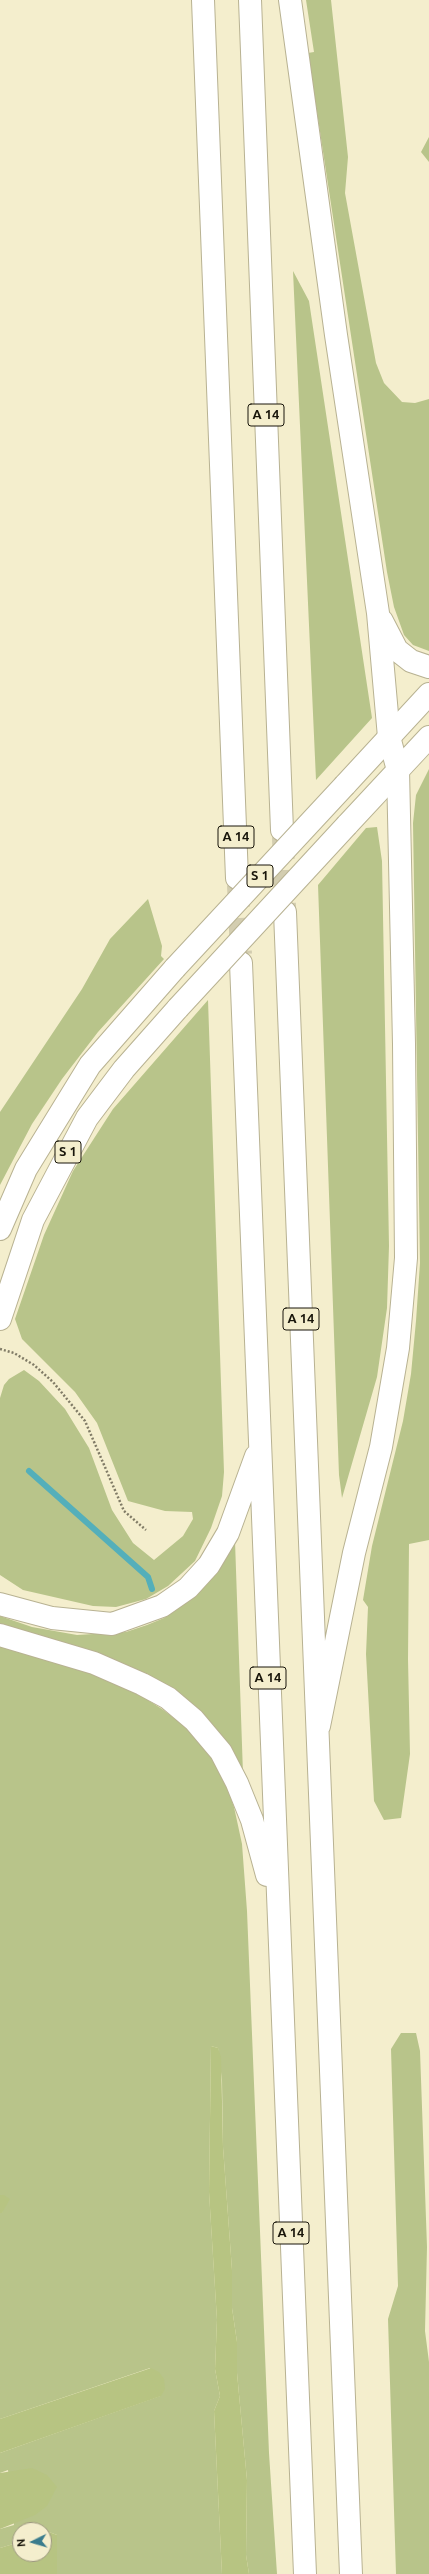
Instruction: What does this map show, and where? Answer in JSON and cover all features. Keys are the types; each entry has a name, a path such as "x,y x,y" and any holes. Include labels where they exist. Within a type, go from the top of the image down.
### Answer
{"main road":[{"name":"A 14","path":"203,0 238,878"},
{"name":"A 14","path":"250,0 282,830"},
{"path":"290,0 336,335 378,613 389,737 398,770 404,1044 404,1273 398,1348 381,1447 354,1553 319,1726"},
{"path":"378,613 397,650 411,661 424,666"},
{"name":"S 1","path":"0,1229 26,1168 90,1065 175,968 429,694"},
{"name":"S 1","path":"0,1319 33,1220 87,1118 124,1069 178,1008 429,737"},
{"name":"A 14","path":"285,912 319,1726 351,2574"},
{"name":"A 14","path":"241,963 277,1911 305,2574"},
{"path":"2,1603 52,1618 112,1624 162,1606 188,1588 209,1565 228,1533 259,1445"},
{"path":"0,1635 86,1661 142,1684 168,1698 194,1720 221,1752 237,1783 252,1820 277,1911"}],"path":[{"path":"0,1349 14,1354 34,1365 53,1382 85,1421 124,1511 146,1530"}],"green space":[{"path":"306,0 331,0 348,157 345,193 376,363 384,383 402,402 415,403 429,399 429,651 413,645 404,635 394,607 387,572 308,53 314,52"},
{"path":"429,137 429,162 421,152"},
{"path":"293,271 309,301 372,718 316,780"},
{"path":"429,769 429,1540 409,1544 408,1659 410,1754 401,1818 384,1820 374,1801 366,1654 368,1607 363,1600 372,1546 403,1421 411,1374 416,1321 420,1263 413,823 416,795"},
{"path":"377,827 382,861 389,1246 387,1308 377,1377 342,1498 339,1475 318,885 366,828"},
{"path":"148,899 162,946 161,956 164,959 98,1032 62,1079 32,1124 0,1185 0,1112 82,989 110,939"},
{"path":"208,1000 224,1472 222,1496 211,1528 195,1561 168,1586 146,1599 116,1607 93,1606 23,1590 0,1575 0,1398 4,1385 9,1379 24,1370 39,1381 65,1409 89,1448 112,1510 133,1543 154,1560 183,1536 193,1519 192,1512 165,1511 128,1501 97,1423 75,1392 22,1339 15,1319 44,1235 73,1171 113,1109"},
{"path":"235,1541 243,1774 176,1692 154,1678 115,1660 0,1624 0,1616 32,1627 77,1635 126,1632 147,1625 164,1618 191,1599 217,1572"},
{"path":"0,1645 88,1672 140,1695 162,1709 186,1727 210,1754 225,1781 234,1807 242,1844 247,1911 269,2453 277,2574 249,2574 246,2555 247,2480 237,2373 237,2342 232,2308 232,2270 223,2147 222,2080 218,2048 211,2046 209,2192 217,2320 215,2369 220,2396 214,2411 222,2574 57,2574 57,2535 52,2533 52,2522 14,2522 8,2470 0,2473 0,2453 160,2396 150,2368 0,2419 0,2213 2,2213 4,2195 0,2195"},
{"path":"401,2033 416,2033 420,2051 427,2247 425,2331 429,2362 429,2574 396,2574 388,2319 398,2286 391,2049"},
{"path":"211,2046 218,2048 221,2057 223,2147 232,2270 232,2308 237,2342 237,2373 247,2480 246,2555 249,2574 222,2574 214,2411 220,2396 215,2369 217,2320 209,2192"},
{"path":"0,2195 4,2195 10,2199 2,2213 0,2213"},
{"path":"151,2368 159,2372 164,2379 165,2389 161,2396 0,2453 0,2419"},
{"path":"32,2468 47,2475 57,2487 47,2506 35,2515 18,2522 12,2522 12,2524 0,2529 0,2473"},
{"path":"12,2526 12,2544 0,2548 0,2529"},
{"path":"52,2533 57,2535 57,2574 0,2574 0,2548 12,2544 12,2562 52,2562"}],"waterway":[{"path":"29,1471 148,1577 152,1589"}],"tunnel":[{"path":"283,837 285,907"},
{"path":"238,885 241,954"}]}
